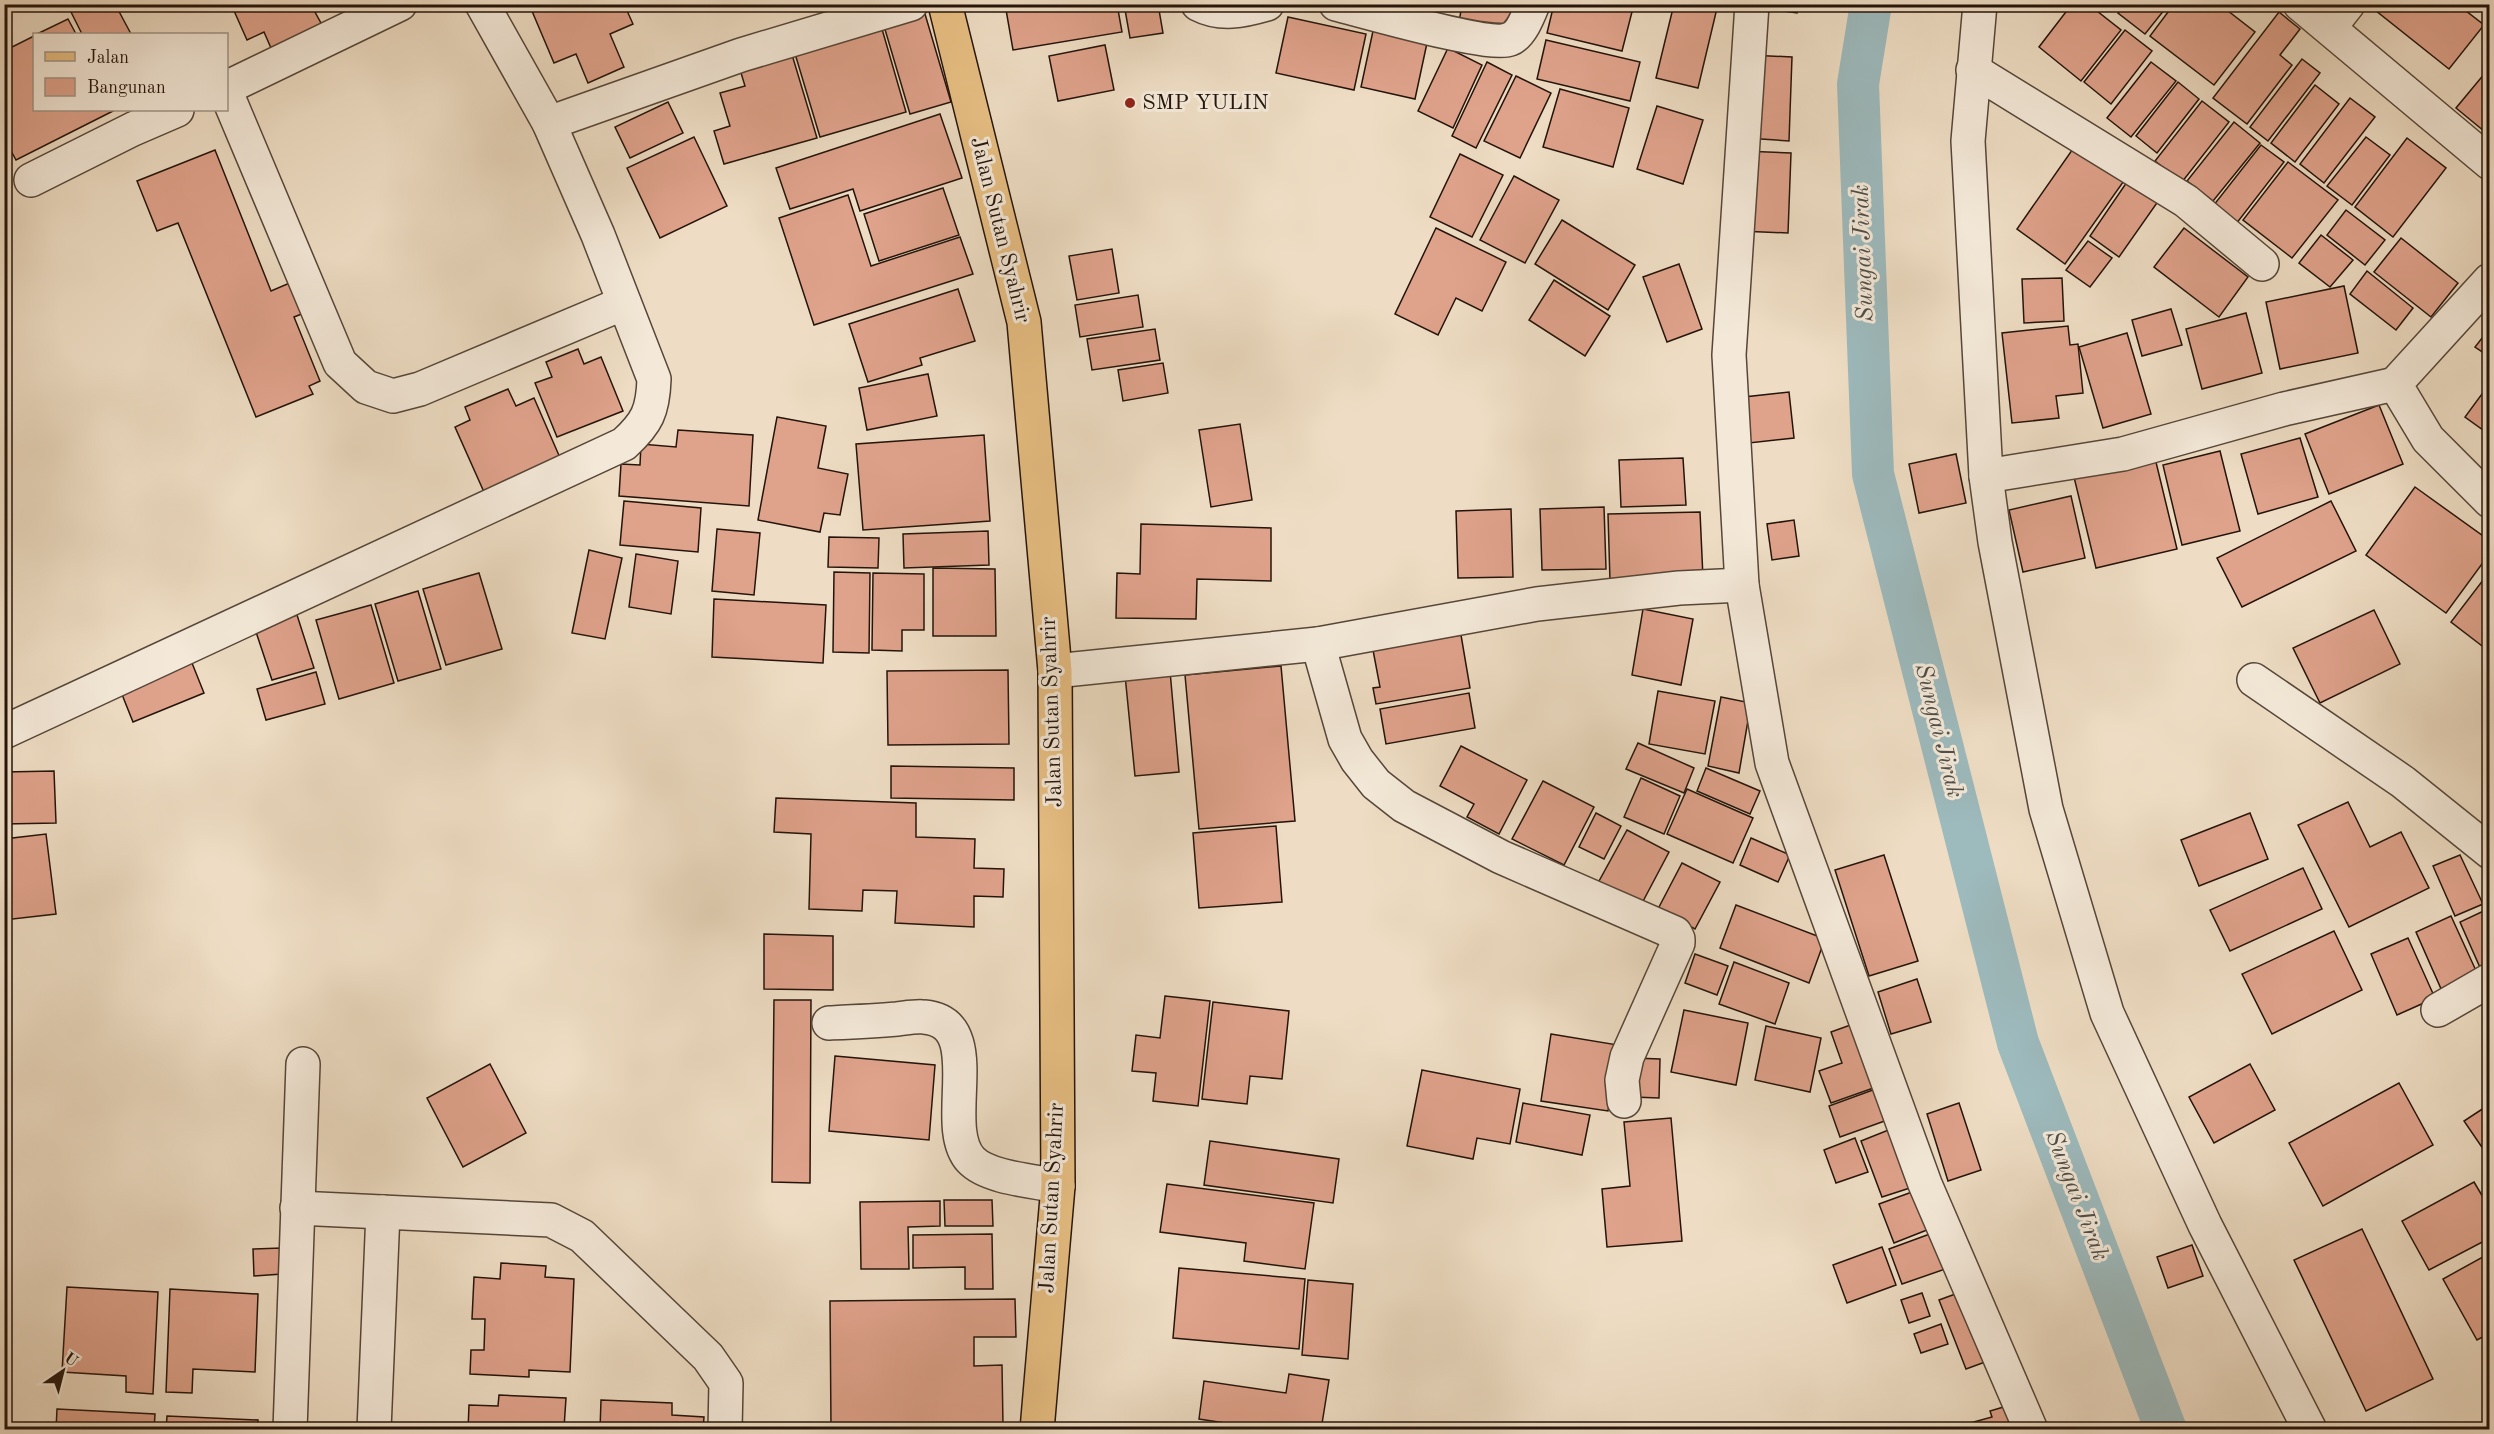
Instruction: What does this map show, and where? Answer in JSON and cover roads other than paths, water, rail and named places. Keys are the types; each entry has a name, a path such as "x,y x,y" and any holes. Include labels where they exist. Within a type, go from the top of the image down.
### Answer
{"main road":[{"name":"Jalan Sutan Syahrir","path":"945,4 1024,322 1055,671 1058,1185 1037,1430"}],"street":[{"path":"228,89 400,4"},
{"path":"4,732 624,444 642,428 653,403 654,379 598,236 549,123 482,4"},
{"path":"549,123 741,55 911,4"},
{"path":"1198,4 1209,10 1237,13 1268,4"},
{"path":"1336,4 1477,39 1505,40 1515,36 1533,4"},
{"path":"1752,4 1729,355 1742,585 1772,763 1925,1184 2031,1430"},
{"path":"1980,4 1968,141 1986,476 1995,542 2046,809 2107,1012 2205,1225 2310,1430"},
{"path":"2300,4 2339,16 2490,164"},
{"path":"1973,70 2186,201 2262,264"},
{"path":"228,95 340,363 366,387 393,396 420,389 624,303"},
{"path":"31,180 133,129 175,111"},
{"path":"1986,476 2123,454 2284,410 2395,384 2490,280"},
{"path":"2395,384 2428,439 2490,501"},
{"path":"1055,671 1318,644 1537,604 1679,588 1742,585"},
{"path":"1318,644 1344,739 1376,784 1397,801 1501,857 1671,931 1677,936 1678,943 1627,1057 1623,1080 1624,1101"},
{"path":"2254,680 2403,782 2490,852"},
{"path":"2438,1010 2490,980"},
{"path":"829,1023 926,1017 945,1025 957,1037 960,1138 971,1160 992,1172 1058,1185"},
{"path":"290,1430 303,1064"},
{"path":"297,1208 551,1220 582,1236 708,1357 726,1383 725,1430"},
{"path":"374,1430 382,1212"}],"waterway":[{"name":"Sungai Jirak","path":"1871,4 1858,84 1873,474 2018,1043 2166,1430"}],"place":[{"name":"SMP YULIN","path":"1130,103"}]}
